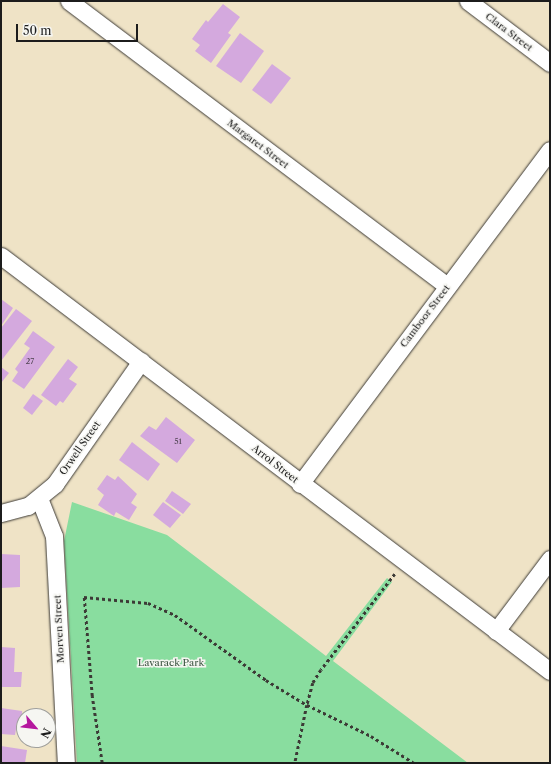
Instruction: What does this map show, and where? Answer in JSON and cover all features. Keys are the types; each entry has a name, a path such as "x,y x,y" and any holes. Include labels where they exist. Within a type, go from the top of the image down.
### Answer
{"street":[{"name":"Margaret Street","path":"69,1 447,286"},
{"name":"Clara Street","path":"468,1 550,63"},
{"name":"Camboor Street","path":"300,484 550,150"},
{"name":"Arrol Street","path":"1,256 141,361 404,563 550,671"},
{"name":"Orwell Street","path":"1,513 23,508 39,498 55,484 141,361"},
{"name":"Morven Street","path":"39,498 54,536 66,763"},
{"path":"496,631 550,559"}],"path":[{"path":"295,763 307,705 313,683 320,670 404,563"},
{"path":"102,763 92,696 84,597 148,602 168,612 266,680 307,705 372,736 414,763"}],"green space":[{"name":"Lavarack Park","path":"72,502 167,535 326,656 387,578 392,582 333,661 468,763 77,763 64,541"}],"building":[{"path":"223,4 240,17 228,33 231,35 211,63 195,51 200,45 192,39 206,20 208,22"},
{"path":"240,33 264,51 241,83 216,66"},
{"path":"272,64 291,78 271,104 252,90"},
{"path":"1,299 13,308 1,326"},
{"path":"16,309 32,321 1,361 1,328"},
{"path":"33,331 55,347 24,389 12,381 18,372 15,369 30,348 24,344"},
{"path":"68,359 78,367 69,379 77,384 63,403 60,401 56,406 41,395"},
{"path":"1,367 9,373 1,383"},
{"path":"33,394 43,401 32,415 23,408"},
{"path":"166,417 195,440 177,463 140,436 149,426 156,430"},
{"path":"132,442 160,464 148,481 119,460"},
{"path":"107,475 115,480 118,476 137,494 131,503 137,507 129,520 116,512 114,516 98,505 104,495 97,489"},
{"path":"172,491 191,504 183,514 165,501"},
{"path":"163,502 181,515 170,528 153,515"},
{"path":"1,554 20,555 20,587 1,588"},
{"path":"1,647 15,648 14,672 22,672 21,687 1,687"},
{"path":"1,708 16,710 15,735 1,734"},
{"path":"1,746 27,750 25,763 1,763"}]}
